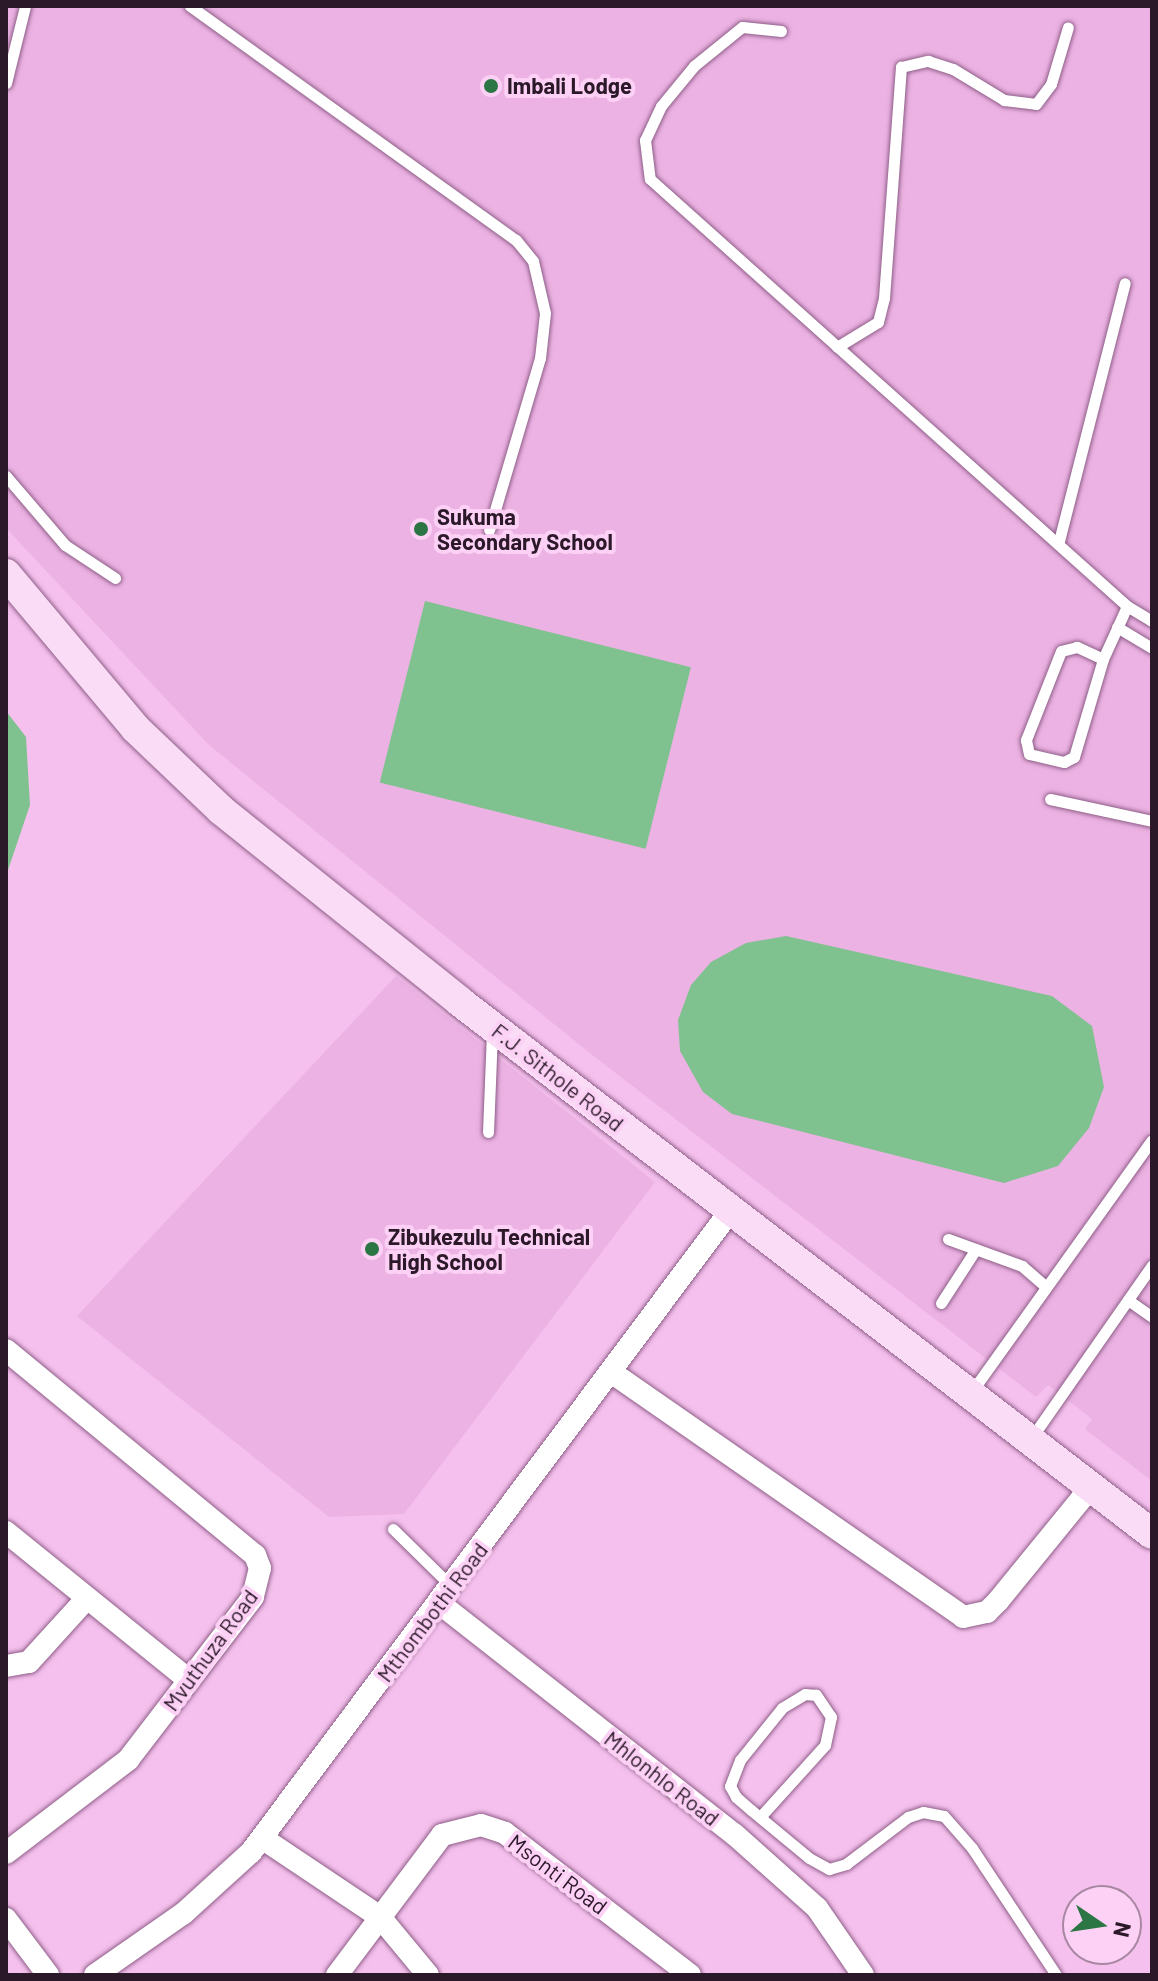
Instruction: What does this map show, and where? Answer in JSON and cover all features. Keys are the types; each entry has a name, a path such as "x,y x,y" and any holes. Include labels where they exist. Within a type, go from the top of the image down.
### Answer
{"street":[{"name":"F.J. Sithole Road","path":"6,574 173,768 492,1026 1152,1534"},
{"name":"Mthombothi Road","path":"95,1975 213,1890 262,1838 731,1210"},
{"name":"Mvuthuza Road","path":"6,1350 255,1555 259,1583 253,1597 110,1778 6,1853"},
{"path":"611,1372 963,1617 987,1612 998,1601 1090,1488"},
{"path":"6,1532 189,1680"},
{"name":"Mhlonhlo Road","path":"446,1595 745,1844 817,1908 863,1975"},
{"path":"6,1666 29,1662 87,1598"},
{"name":"Msonti Road","path":"337,1975 442,1835 481,1825 505,1833 690,1975"},
{"path":"262,1838 380,1917 428,1975"},
{"path":"6,1919 48,1975"}],"lane":[{"path":"6,83 25,6"},
{"path":"190,6 516,240 533,261 545,313 540,358 489,530"},
{"path":"781,31 742,27 694,66 661,106 643,156 650,179 1059,541 1127,606 1152,621"},
{"path":"837,347 878,322 884,298 901,67 928,61 953,69 1004,100 1036,104 1051,84 1068,27"},
{"path":"1059,541 1125,283"},
{"path":"6,476 65,545 115,578"},
{"path":"1103,659 1077,647 1061,651 1026,740 1029,754 1064,762 1074,757 1103,659 1127,606"},
{"path":"1117,627 1152,648"},
{"path":"1050,799 1152,821"},
{"path":"488,1132 492,1026"},
{"path":"970,1394 1152,1140"},
{"path":"948,1239 1022,1266 1046,1287"},
{"path":"941,1303 976,1249"},
{"path":"1029,1440 1150,1273"},
{"path":"1128,1300 1152,1317"},
{"path":"393,1529 446,1595"},
{"path":"760,1817 825,1745 831,1717 816,1695 805,1694 782,1708 732,1776 731,1791 760,1817 819,1866 837,1869 908,1817 923,1812 944,1816 972,1848 1056,1975"}],"shaded area":[{"path":"6,6 1152,6 1152,1481 1085,1429 1092,1419 1048,1385 1036,1397 591,1054 209,745 6,528"},
{"name":"Zibukezulu Technical High School","path":"396,976 655,1182 404,1514 329,1517 77,1316"}],"green space":[{"path":"425,601 691,667 646,849 380,782"},
{"path":"6,711 26,737 30,805 6,876"},
{"path":"786,936 1052,996 1092,1026 1104,1087 1089,1128 1058,1166 1004,1183 732,1114 703,1092 680,1051 678,1020 691,985 711,962 746,943"}],"place":[{"name":"Imbali Lodge","path":"491,86"},
{"name":"Sukuma Secondary School","path":"421,529"},
{"name":"Zibukezulu Technical High School","path":"372,1249"}]}
